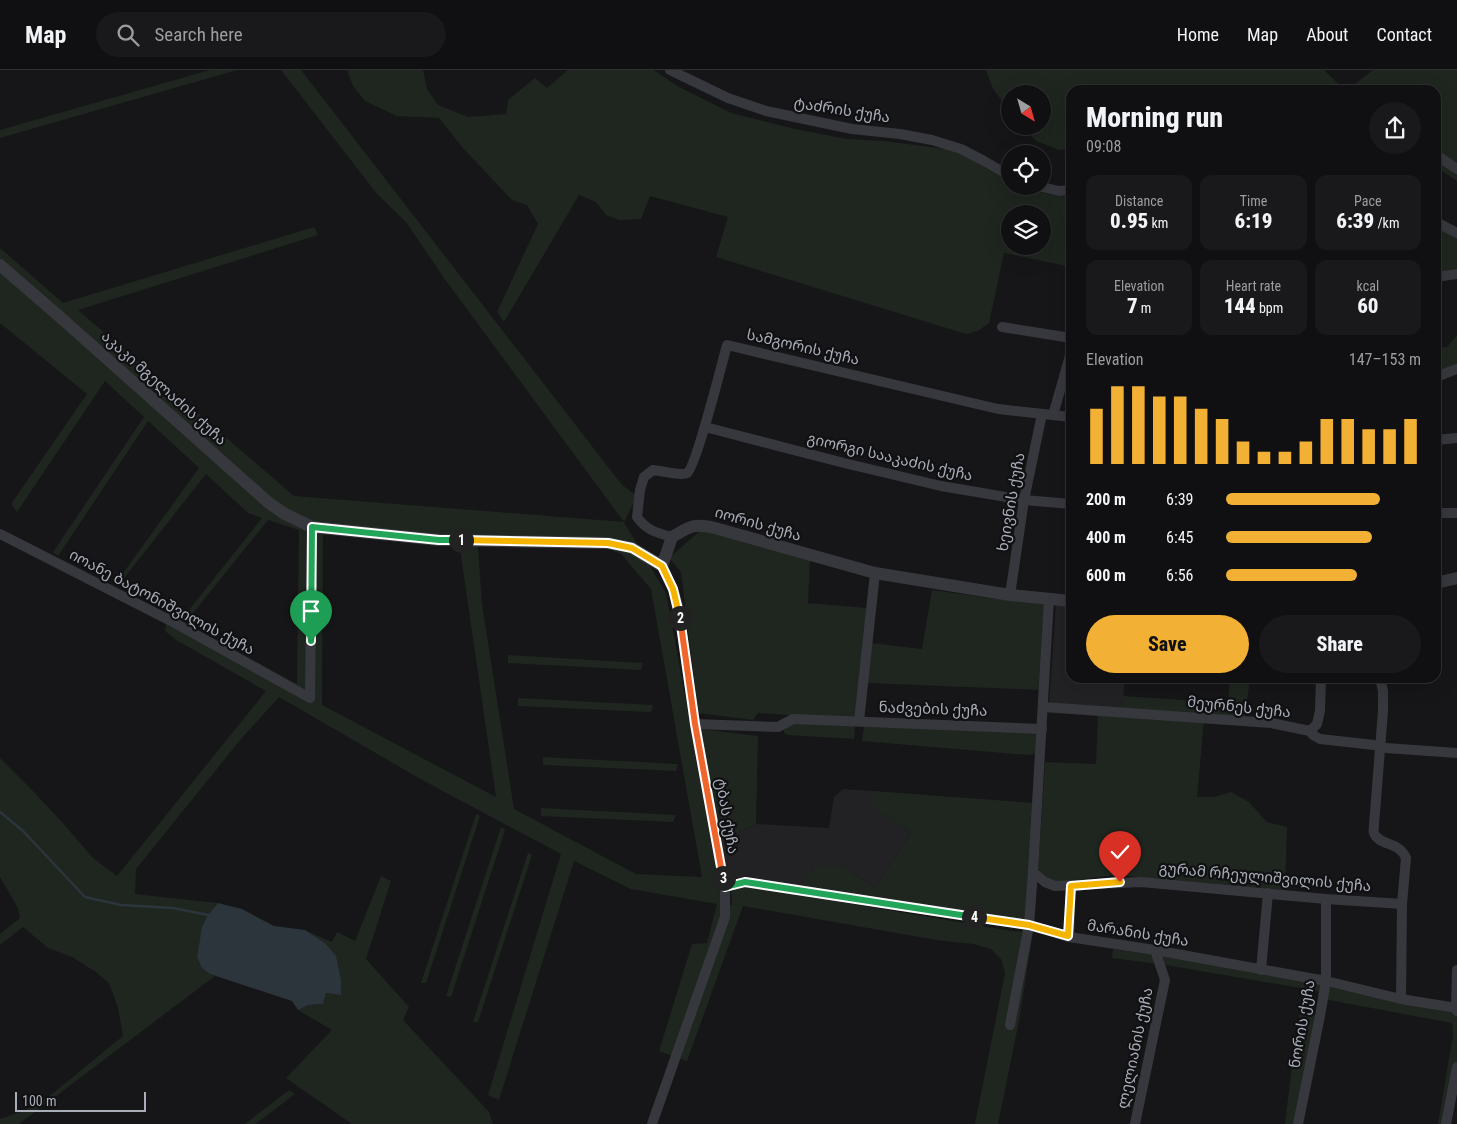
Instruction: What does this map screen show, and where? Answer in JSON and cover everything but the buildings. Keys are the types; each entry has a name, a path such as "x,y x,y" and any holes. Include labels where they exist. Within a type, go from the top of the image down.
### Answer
{"street":[{"name":"ტაძრის ქუჩა","path":"670,70 728,98 766,111 852,129 900,134 932,140 961,149 1001,171"},
{"path":"1441,158 1457,169"},
{"path":"1051,189 1066,190"},
{"path":"1441,225 1457,233"},
{"name":"აკაკი მგელაძის ქუჩა","path":"0,265 269,503 285,514 312,527"},
{"path":"1441,276 1457,274"},
{"path":"1002,327 1066,337"},
{"name":"სამგორის ქუჩა","path":"672,537 653,532 642,525 637,517 640,490 644,477 653,470 667,471 678,475 686,473 691,468 705,427 727,345 998,409 1066,416"},
{"path":"1441,375 1457,369"},
{"path":"1053,415 1066,370"},
{"name":"ხეივნის ქუჩა","path":"1010,595 1024,500 1042,414"},
{"name":"გიორგი სააკაძის ქუჩა","path":"705,427 941,486 1024,500 1066,504"},
{"path":"1441,440 1457,438"},
{"path":"1441,513 1457,512"},
{"name":"იორის ქუჩა","path":"672,537 694,525 706,526 875,573 1010,595 1066,601"},
{"path":"312,527 439,540 608,543 632,548 662,566 672,537"},
{"name":"იოანე ბატონიშვილის ქუჩა","path":"0,534 172,621 310,698 312,527"},
{"name":"ტბას ქუჩა","path":"652,1124 726,917 725,887 695,724 678,605 662,566"},
{"path":"859,721 875,573"},
{"path":"1441,581 1457,578"},
{"path":"1010,1025 1029,925 1049,599"},
{"path":"1310,731 1317,724 1320,711 1321,683"},
{"path":"1381,683 1384,711 1374,833 1379,840 1403,851 1406,858 1402,904 1401,999"},
{"name":"მეურნეს ქუჩა","path":"1043,707 1271,723 1310,731 1313,736 1320,739 1381,747 1457,753"},
{"name":"ნაძვების ქუჩა","path":"695,724 778,727 793,719 1042,729"},
{"name":"გურამ რჩეულიშვილის ქუჩა","path":"1033,872 1045,882 1055,886 1142,882 1402,904"},
{"name":"მარანის ქუჩა","path":"725,887 745,882 1029,925 1068,936 1326,981 1401,999 1456,1009"},
{"path":"1068,936 1071,886"},
{"path":"1261,970 1268,893"},
{"name":"ნორის ქუჩა","path":"1298,1124 1326,981 1326,899"},
{"name":"ლელიანის ქუჩა","path":"1134,1124 1165,980 1155,950"},
{"path":"1456,1009 1457,970"},
{"path":"1446,1124 1457,1066"}],"shaded area":[{"path":"210,70 237,70 0,138 0,130"},
{"path":"281,70 301,70 622,485 636,495 624,522 444,278 406,222 377,194"},
{"path":"347,70 423,70 427,89 438,105 468,117 506,114 508,100 535,78 547,88 568,70 654,70 679,87 731,113 795,129 847,139 884,141 946,149 965,156 1001,177 1001,195 1066,196 1066,266 1014,255 1051,255 1051,205 1001,205 1001,255 1004,255 989,323 978,331 966,334 716,257 728,217 650,196 641,219 619,220 606,215 596,202 579,195 504,322 497,312 538,224 527,205 512,200 462,147 439,118 397,116 365,101 353,86"},
{"path":"986,70 1324,70 1340,85 1066,85 1066,149 1059,150 1051,147 1051,145 1036,141 1031,135 1051,135 1051,85 1001,85 1001,99 993,89"},
{"path":"1373,70 1457,70 1457,181 1441,170 1441,85 1354,85"},
{"path":"1441,221 1457,229 1457,269 1441,271"},
{"path":"314,227 318,235 78,310 294,496 624,522 666,593 718,873 721,904 732,905 731,891 741,885 1011,931 1033,932 1019,1021 998,1124 975,1124 1005,973 1001,959 991,949 974,944 936,940 743,906 687,1061 659,1051 692,944 707,943 717,904 631,889 574,861 499,1100 488,1095 561,854 424,781 279,697 241,739 136,869 135,894 218,903 205,923 197,957 210,974 215,976 19,1124 0,1124 0,1119 26,1110 52,1094 123,1036 118,1008 109,983 96,972 72,957 48,948 23,927 0,945 0,934 20,918 18,908 0,877 0,758 62,822 93,858 117,876 266,691 176,640 165,631 167,613 181,620 262,518 248,513 206,474 121,582 118,580 199,468 148,421 58,556 53,552 144,417 105,381 17,512 11,504 87,394 0,323 0,248 63,303","holes":["268,520 299,530 297,684 185,623","323,532 458,535 496,797 322,705","477,535 589,541 621,554 651,589 702,877 636,874 514,809 482,604"]},
{"path":"1457,335 1457,365 1441,371 1441,348 1447,347"},
{"path":"702,529 810,560 808,603 867,608 859,717 820,717 758,713 753,720 698,713 681,572 669,558"},
{"path":"932,590 1004,600 1045,602 1041,690 867,683 871,643 922,649"},
{"path":"1056,605 1066,606 1066,683 1125,683 1122,709 1049,704"},
{"path":"508,655 643,663 641,670 508,663"},
{"path":"1230,683 1249,683 1245,717 1122,709 1123,696 1228,703"},
{"path":"518,698 653,705 651,712 518,706"},
{"path":"1098,715 1204,720 1197,797 1214,797 1231,792 1249,802 1267,822 1287,827 1285,890 1115,875 1059,882 1049,879 1038,869 1045,762 1096,764"},
{"path":"793,723 855,725 854,739 788,735 784,733 784,729"},
{"path":"864,726 1034,732 1037,737 1037,746 1035,754 1027,755 862,741"},
{"path":"701,729 758,736 756,824 720,841"},
{"path":"543,757 678,764 676,771 543,765"},
{"path":"843,789 873,791 873,806 911,833 875,888 845,867 814,867 797,889 727,876 720,841 756,824 829,828 834,797"},
{"path":"873,791 1034,803 1025,921 797,889 814,867 845,867 875,888 911,833 872,806"},
{"path":"541,808 676,815 673,822 541,816"},
{"path":"476,814 480,816 426,983 421,983"},
{"path":"501,827 505,830 451,997 446,996"},
{"path":"528,853 532,855 478,1022 473,1022"},
{"path":"381,876 391,881 366,959 409,1007 403,1020 489,1112 493,1124 352,1124 286,1078 332,1030 298,1010 308,1005 323,1004 326,993 341,995 325,943 305,930 332,942 337,932 355,941"},
{"path":"218,903 242,909 274,926 305,930 325,943 336,956 341,980 341,995 326,993 323,1004 308,1005 298,1010 292,1001 210,974 202,968 197,957 202,927 208,915"},
{"path":"1113,949 1216,965 1405,1004 1457,1011 1457,1093 1451,1124 1438,1124 1453,1035 1452,1023 1318,998 1318,991 1166,965 1112,958"},
{"path":"1300,1013 1318,1016 1302,1124 1285,1124 1292,1066"},
{"path":"289,1090 295,1094 256,1124 245,1124"}],"waterway":[{"path":"0,812 23,831 85,897 121,905 173,908 208,915"}],"route":[{"path":"311,641 312,527 439,540 566,541 608,543 632,548 662,566 678,605 695,724 725,887 745,882 1029,925 1068,936 1071,886 1120,882"}]}
